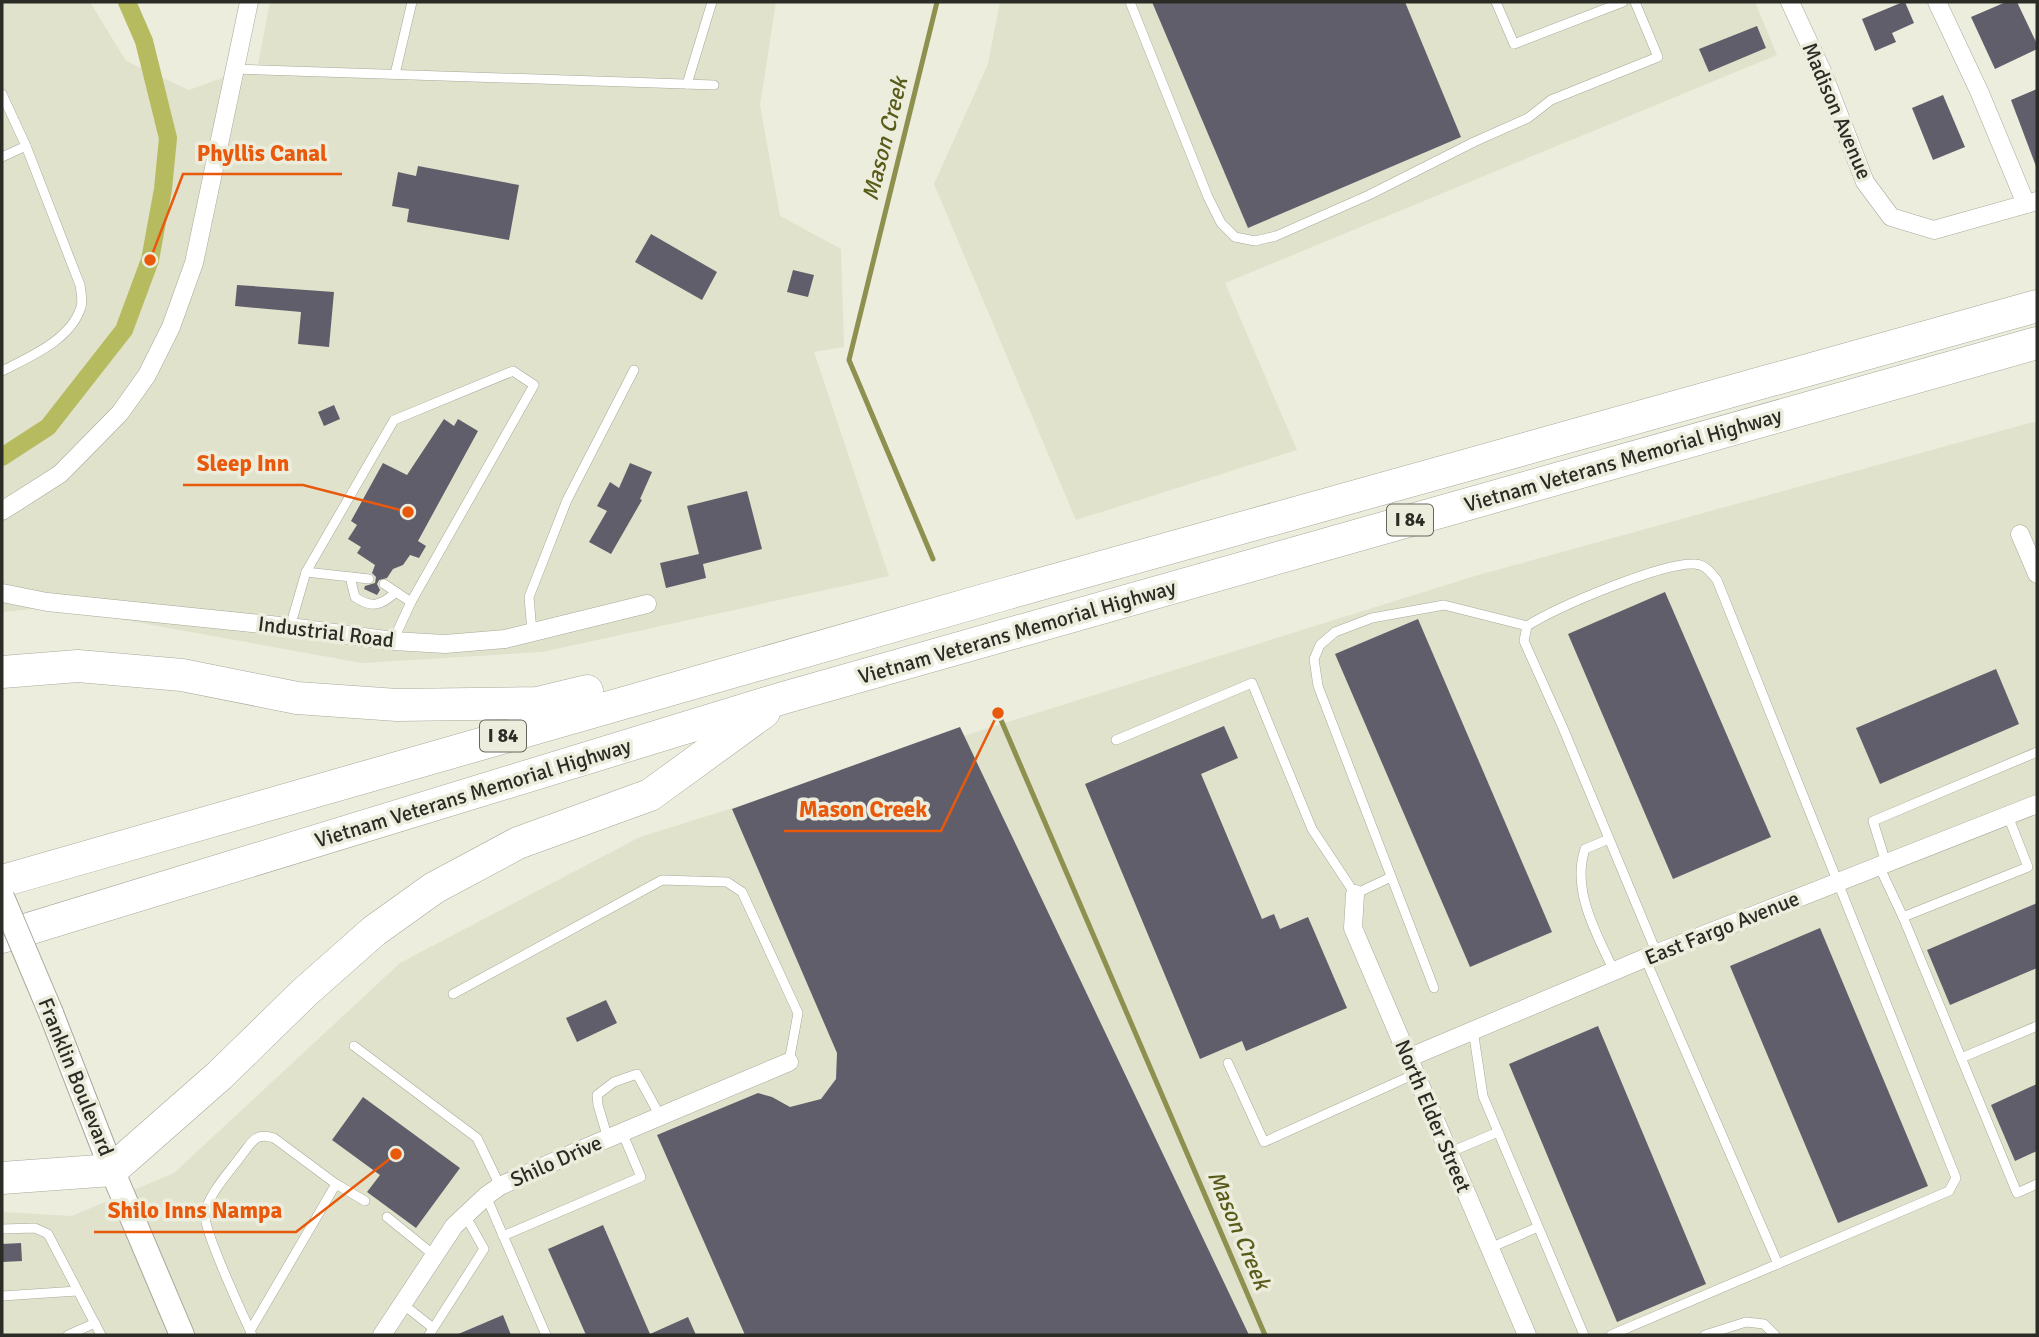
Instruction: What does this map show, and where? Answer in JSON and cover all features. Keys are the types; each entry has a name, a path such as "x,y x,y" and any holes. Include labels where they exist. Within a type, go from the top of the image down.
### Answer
{"highway":[{"name":"Vietnam Veterans Memorial Highway","path":"2,881 1004,594 2037,306"},
{"name":"Vietnam Veterans Memorial Highway","path":"2,937 783,698 2037,343"},
{"path":"2,672 78,666 182,675 310,699 397,705 537,703 1004,594"},
{"path":"2,1178 112,1170 374,931 434,888 518,843 650,795 783,698"}],"main road":[{"name":"Franklin Boulevard","path":"2,897 182,1335"}],"street":[{"path":"2,511 60,474 120,413 147,375 171,327 194,263 249,2"},
{"name":"Madison Avenue","path":"1790,2 1822,71 1865,182 1891,217 1934,230 2031,203"},
{"path":"1937,2 2031,203"},
{"path":"2020,534 2037,574"},
{"name":"Industrial Road","path":"2,593 47,602 290,627 393,641 444,643 505,639 647,604"},
{"name":"East Fargo Avenue","path":"1411,1066 1473,1030 1651,956 2037,804"},
{"name":"North Elder Street","path":"1355,894 1353,928 1527,1335"},
{"name":"Shilo Drive","path":"382,1335 464,1214 493,1191 615,1135 789,1062"}],"lane":[{"path":"395,74 412,2"},
{"path":"687,84 712,2"},
{"path":"1129,2 1217,214 1235,237 1255,242 1276,236 1369,195 1528,118 1551,100 1658,57 1635,2"},
{"path":"1496,2 1514,44 1623,2"},
{"path":"235,69 714,85"},
{"path":"2,94 26,146 80,285 81,306 71,326 53,343 3,367"},
{"path":"2,157 26,146"},
{"path":"532,632 529,597 566,499 634,370"},
{"path":"290,627 306,572 394,420 513,371 534,385 411,602 393,641"},
{"path":"1434,988 1318,686 1314,659 1320,645 1335,632 1372,618 1444,604 1527,626 1548,613 1653,572 1694,564 1705,566 1717,580 1956,1178 1949,1191 1611,1335"},
{"path":"306,572 369,579"},
{"path":"350,577 355,597 363,603 375,606 385,602 396,592"},
{"path":"384,584 411,602"},
{"path":"1527,626 1524,641 1609,839 1651,956 1778,1264"},
{"path":"1116,740 1252,683 1312,830 1355,894 1391,877"},
{"path":"2037,752 1872,821 1883,865 1903,917 2017,1192 2037,1184"},
{"path":"1903,917 2032,865 2008,816"},
{"path":"1609,839 1585,849 1580,873 1591,922 1614,971"},
{"path":"453,994 662,880 727,882 742,892 798,1013 789,1062"},
{"path":"1961,1058 2037,1026"},
{"path":"1473,1030 1483,1096 1584,1335"},
{"path":"354,1046 477,1138 503,1236 546,1335"},
{"path":"1228,1063 1264,1142 1411,1066"},
{"path":"503,1236 641,1177 598,1105 597,1095 614,1082 637,1074 660,1116"},
{"path":"1448,1153 1498,1132"},
{"path":"251,1333 206,1224 206,1209 218,1187 250,1144 257,1137 264,1135 274,1138 365,1201"},
{"path":"251,1333 337,1184"},
{"path":"404,1305 431,1332 484,1249 464,1214"},
{"path":"387,1217 435,1256"},
{"path":"1490,1248 1538,1227"},
{"path":"2,1229 35,1228 43,1231 54,1244 101,1335"},
{"path":"2,1296 77,1291"},
{"path":"1705,1335 1746,1322 1764,1324 1775,1335"},
{"path":"68,1335 95,1324"}],"shaded area":[{"path":"2,2 90,2 126,61 189,90 258,65 270,2 776,2 760,105 780,216 841,249 844,347 814,352 889,576 542,652 362,663 53,607 2,612"},
{"path":"1000,2 1755,2 1777,55 1225,283 1297,450 1076,520 934,184 988,64"},
{"path":"2037,421 2037,1335 2,1335 2,1212 72,1216 174,1173 400,963 640,837 1475,576"}],"building":[{"path":"1152,2 1405,2 1461,137 1248,228"},
{"path":"1903,2 1914,23 1892,33 1896,42 1875,51 1862,19"},
{"path":"2006,2 2017,2 2037,49 1995,69 1971,17"},
{"path":"1757,26 1766,48 1709,72 1699,49"},
{"path":"2037,89 2037,169 2011,100"},
{"path":"1943,95 1965,147 1933,160 1912,108"},
{"path":"418,166 519,185 509,240 407,222 409,209 392,206 398,172 416,176"},
{"path":"651,234 717,272 702,300 635,262"},
{"path":"793,270 814,275 808,297 787,292"},
{"path":"237,285 334,292 329,347 298,344 301,312 235,306"},
{"path":"334,405 340,419 324,426 318,412"},
{"path":"444,419 454,426 458,419 478,431 418,541 426,546 419,558 410,555 403,565 393,569 387,578 379,580 377,584 380,590 377,595 364,589 365,586 375,583 376,577 372,573 375,565 357,553 361,547 348,539 357,525 351,521 383,463 407,475"},
{"path":"630,463 652,472 640,499 642,500 611,554 589,542 607,511 597,506 610,482 619,488"},
{"path":"747,491 762,549 703,564 706,578 666,588 660,563 699,554 687,506"},
{"path":"1665,592 1771,837 1673,879 1568,634"},
{"path":"1418,619 1552,932 1470,967 1335,654"},
{"path":"1996,669 2019,724 1880,784 1856,728"},
{"path":"1224,726 1238,758 1201,774 1262,919 1274,914 1280,929 1308,917 1347,1008 1246,1051 1242,1041 1200,1059 1085,784"},
{"path":"960,727 1249,1335 745,1335 657,1135 758,1093 790,1107 821,1099 836,1079 837,1053 732,809"},
{"path":"2037,903 2037,968 1950,1005 1927,950"},
{"path":"1820,928 1928,1186 1838,1223 1730,966"},
{"path":"606,1000 617,1023 577,1042 566,1018"},
{"path":"1598,1026 1706,1284 1617,1322 1509,1064"},
{"path":"2037,1084 2037,1151 2015,1161 1991,1105"},
{"path":"363,1097 460,1168 416,1228 367,1192 380,1175 332,1140"},
{"path":"603,1225 650,1334 688,1317 696,1335 586,1335 548,1249"},
{"path":"21,1243 22,1261 2,1262 2,1244"},
{"path":"503,1315 511,1335 456,1335"}],"waterway":[{"path":"2,457 48,427 124,330 150,260 163,189 168,138 144,41 127,2"},
{"name":"Mason Creek","path":"933,559 849,360 937,2"},
{"name":"Mason Creek","path":"998,713 1265,1335"}],"place":[{"name":"Phyllis Canal","path":"150,260"},
{"name":"Sleep Inn","path":"408,512"},
{"name":"Mason Creek","path":"998,713"},
{"name":"Shilo Inns Nampa","path":"396,1154"}]}
